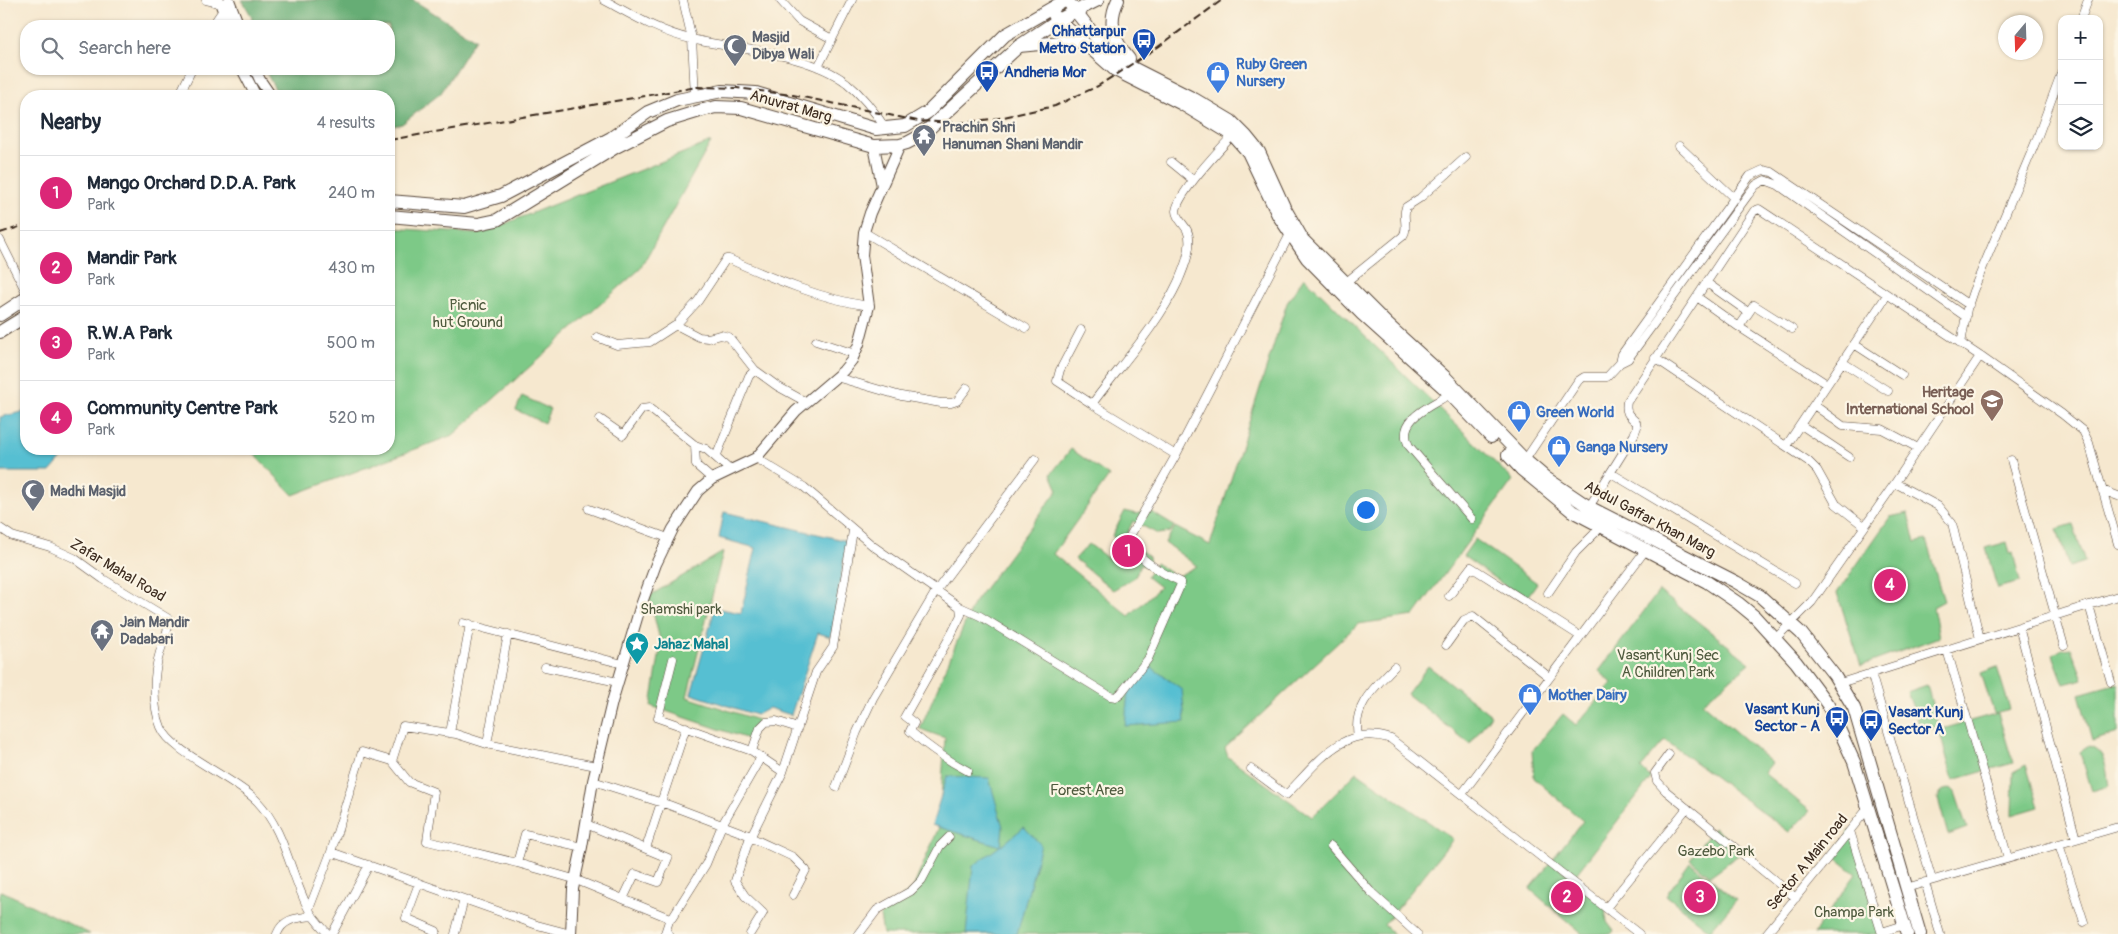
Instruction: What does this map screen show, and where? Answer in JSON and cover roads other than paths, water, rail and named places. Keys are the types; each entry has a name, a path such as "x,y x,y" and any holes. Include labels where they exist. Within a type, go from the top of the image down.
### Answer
{"main road":[{"path":"1070,3 1098,0"},
{"path":"1118,0 1112,18 1113,31 1118,44 1137,69"},
{"name":"Anuvrat Marg","path":"395,201 464,207 502,196 610,138 648,112 677,100 722,91 756,93 867,127 886,129 905,126 921,117 1005,35 1048,8 1070,3"},
{"name":"Anuvrat Marg","path":"395,217 478,224 497,220 616,147 679,116 716,108 741,108 767,114 874,146 900,145 922,135 1019,46 1058,20 1070,3"},
{"name":"Abdul Gaffar Khan Marg","path":"1070,3 1095,36 1125,64 1231,122 1246,136 1260,152 1284,207 1303,240 1345,283 1446,378 1525,460 1553,483 1738,603 1775,639 1828,705 1854,762 1906,929"},
{"name":"Abdul Gaffar Khan Marg","path":"1048,8 1058,20 1115,70 1182,104 1233,135 1248,152 1278,215 1307,258 1362,314 1450,394 1521,469 1572,511 1601,527 1649,545 1760,596 1792,624 1840,683 1854,708 1920,934"},
{"path":"1019,46 1082,40"},
{"path":"0,315 20,302"},
{"path":"0,332 20,320"}],"street":[{"path":"206,0 224,3 235,20"},
{"path":"604,0 662,30 692,39 752,49 818,67 833,74 856,90 865,99 886,129"},
{"path":"780,0 799,21 832,39"},
{"path":"818,67 852,0"},
{"path":"2082,15 2088,0"},
{"path":"682,1 692,39 695,96"},
{"path":"215,20 224,3"},
{"path":"224,3 228,20"},
{"path":"182,90 189,75"},
{"path":"245,75 253,90"},
{"path":"258,75 266,90"},
{"path":"1961,344 1969,305 2036,142 2058,81"},
{"path":"1092,404 1150,327 1178,282 1190,242 1187,229 1176,212 1193,180 1233,135"},
{"path":"331,852 537,926 571,934 571,903 574,879 582,848 596,766 623,664 656,564 668,538 694,496 712,479 756,458 806,402 843,371 855,354 864,330 869,306 862,255 864,232 870,213 900,145"},
{"path":"874,146 882,187"},
{"path":"1679,146 1735,199"},
{"path":"1345,283 1405,233 1404,217 1406,207 1420,198 1466,157"},
{"path":"1171,162 1193,180"},
{"path":"1620,363 1622,354 1754,173 1763,170 1772,172 1969,305"},
{"path":"1525,460 1578,381 1584,377 1607,377 1620,363 1628,359 1748,194 1756,185 1765,180 1778,184 1966,317"},
{"path":"1589,507 1629,445 1637,428 1636,422 1628,415 1626,410 1627,402 1754,211 1759,209 1980,356 2062,414 2082,431 2089,444 2118,544"},
{"path":"864,232 1026,328"},
{"path":"756,458 811,493 853,531 960,607 980,616 1110,696 1118,696 1148,659 1181,587 1181,582 1167,575 1132,549 1129,540 1176,455 1290,234"},
{"path":"0,240 20,280"},
{"path":"597,337 617,345 650,342 676,326 698,301 726,259 827,296 869,306"},
{"path":"1707,283 1748,312"},
{"path":"1786,446 1886,295"},
{"path":"1697,297 1739,327 1827,384"},
{"path":"1739,327 1748,312 1756,305 1792,329"},
{"path":"676,326 699,337 708,338 721,334 729,337 755,370 777,386 806,402"},
{"path":"1081,330 1060,370 1057,381 1176,455"},
{"path":"816,341 855,354"},
{"path":"1854,344 1902,375"},
{"path":"1775,639 1812,602 1895,484 1980,356"},
{"path":"1655,358 1813,465 1836,504 1864,526"},
{"path":"1842,362 1888,391"},
{"path":"716,457 737,410 749,376 755,370"},
{"path":"836,377 901,396 941,403 957,401 967,388"},
{"path":"1450,394 1418,414 1409,422 1405,438 1409,446 1472,519"},
{"path":"1814,405 1843,426 1882,429 1918,448"},
{"path":"600,419 623,435 642,409 648,408 696,445 716,457 730,470"},
{"path":"1801,425 1849,457"},
{"path":"696,445 696,465 712,479"},
{"path":"836,787 857,732 873,698 936,591 1035,458"},
{"path":"2011,460 2064,646"},
{"path":"1611,473 1795,583"},
{"path":"1895,484 1944,510 1952,523 1980,639"},
{"path":"2102,490 2118,496"},
{"path":"589,509 668,538"},
{"path":"1548,593 1576,552 1601,527"},
{"name":"Zafar Mahal Road","path":"0,528 12,536 50,547 74,558 103,579 169,619 156,675 157,717 161,729 172,742 240,787 263,807 276,828 311,913 328,934"},
{"path":"750,934 764,913 745,896 735,881 750,837 783,772 798,728 803,706 816,672 832,649 853,531"},
{"path":"1462,794 1649,545"},
{"path":"1449,596 1471,567 1580,636"},
{"path":"1840,683 2118,596"},
{"path":"2089,605 2111,682"},
{"path":"960,607 961,615 952,633 905,716 914,723 910,731 915,736 944,758 968,771"},
{"path":"1446,646 1464,620 1473,616 1549,678"},
{"path":"450,733 467,624 623,664"},
{"path":"2019,627 2076,839"},
{"path":"487,744 508,634"},
{"path":"1947,650 2008,858"},
{"path":"672,659 658,718 752,751 783,772"},
{"path":"544,667 618,682"},
{"path":"1358,736 1356,725 1363,705 1378,684 1394,667"},
{"path":"1871,673 1928,881 1940,934"},
{"path":"752,751 760,728 766,722 776,721 798,728"},
{"path":"392,761 403,726 450,733 487,744 596,766"},
{"path":"646,848 686,727"},
{"path":"1251,769 1286,795 1328,752 1348,738 1380,735 1391,739 1639,934"},
{"path":"277,934 281,924 311,913 362,752 392,761 409,782 434,792 427,841 574,879 670,918"},
{"path":"1668,754 1655,773 1655,778 1666,791 1796,898"},
{"path":"666,934 670,918 674,915 706,864 722,825 761,757"},
{"path":"593,781 661,802 722,825 793,857 806,870 793,895"},
{"name":"Sector A Main road","path":"1766,934 1869,807"},
{"path":"1606,908 1687,808"},
{"path":"586,824 668,857 658,882 637,874 634,875 623,899"},
{"path":"1906,888 2118,827"},
{"path":"1850,831 1884,932 1906,929"},
{"path":"518,864 525,834 582,848"},
{"path":"859,934 877,910 912,891 922,880 940,846 949,837"},
{"path":"2059,844 2084,922"},
{"path":"1331,846 1370,891 1417,934"},
{"path":"332,934 369,865"},
{"path":"418,883 406,918 438,933"},
{"path":"455,934 464,900"},
{"path":"534,934 537,926"}],"water":[{"path":"20,412 20,455 65,455 50,472 0,472 0,417"},
{"path":"724,512 847,541 831,637 818,633 791,715 769,708 756,715 691,694 715,608 741,613 756,548 719,538"},
{"path":"1148,665 1182,689 1185,722 1125,726 1128,689"},
{"path":"947,776 989,778 1003,827 1001,846 1024,827 1041,845 1017,934 966,934 973,866 1000,846 932,825"}],"railway":[{"path":"395,139 697,87 737,88 793,95 918,121 958,123 999,118 1055,106 1098,86 1158,47 1222,0"},
{"path":"0,233 20,227"}],"place":[{"name":"Chhattarpur Metro Station","path":"1144,61"},
{"name":"Masjid Dibya Wali","path":"735,67"},
{"name":"Andheria Mor","path":"987,93"},
{"name":"Ruby Green Nursery","path":"1218,94"},
{"name":"Prachin Shri Hanuman Shani Mandir","path":"924,157"},
{"name":"Heritage International School","path":"1992,422"},
{"name":"Green World","path":"1519,433"},
{"name":"Ganga Nursery","path":"1559,468"},
{"name":"Madhi Masjid","path":"33,512"},
{"name":"Mango Orchard D.D.A. Park","path":"1128,551"},
{"name":"Community Centre Park","path":"1890,585"},
{"name":"Jain Mandir Dadabari","path":"102,652"},
{"name":"Jahaz Mahal","path":"637,665"},
{"name":"Mother Dairy","path":"1530,716"},
{"name":"Vasant Kunj Sector - A","path":"1837,739"},
{"name":"Vasant Kunj Sector A","path":"1871,742"},
{"name":"Mandir Park","path":"1567,897"},
{"name":"R.W.A Park","path":"1700,897"}],"park label":[{"name":"Picnic hut Ground","path":"468,314"},
{"name":"Shamshi park","path":"681,609"},
{"name":"Vasant Kunj Sec A Children Park","path":"1668,664"},
{"name":"Forest Area","path":"1087,790"},
{"name":"Gazebo Park","path":"1716,851"},
{"name":"Champa Park","path":"1854,912"}]}
